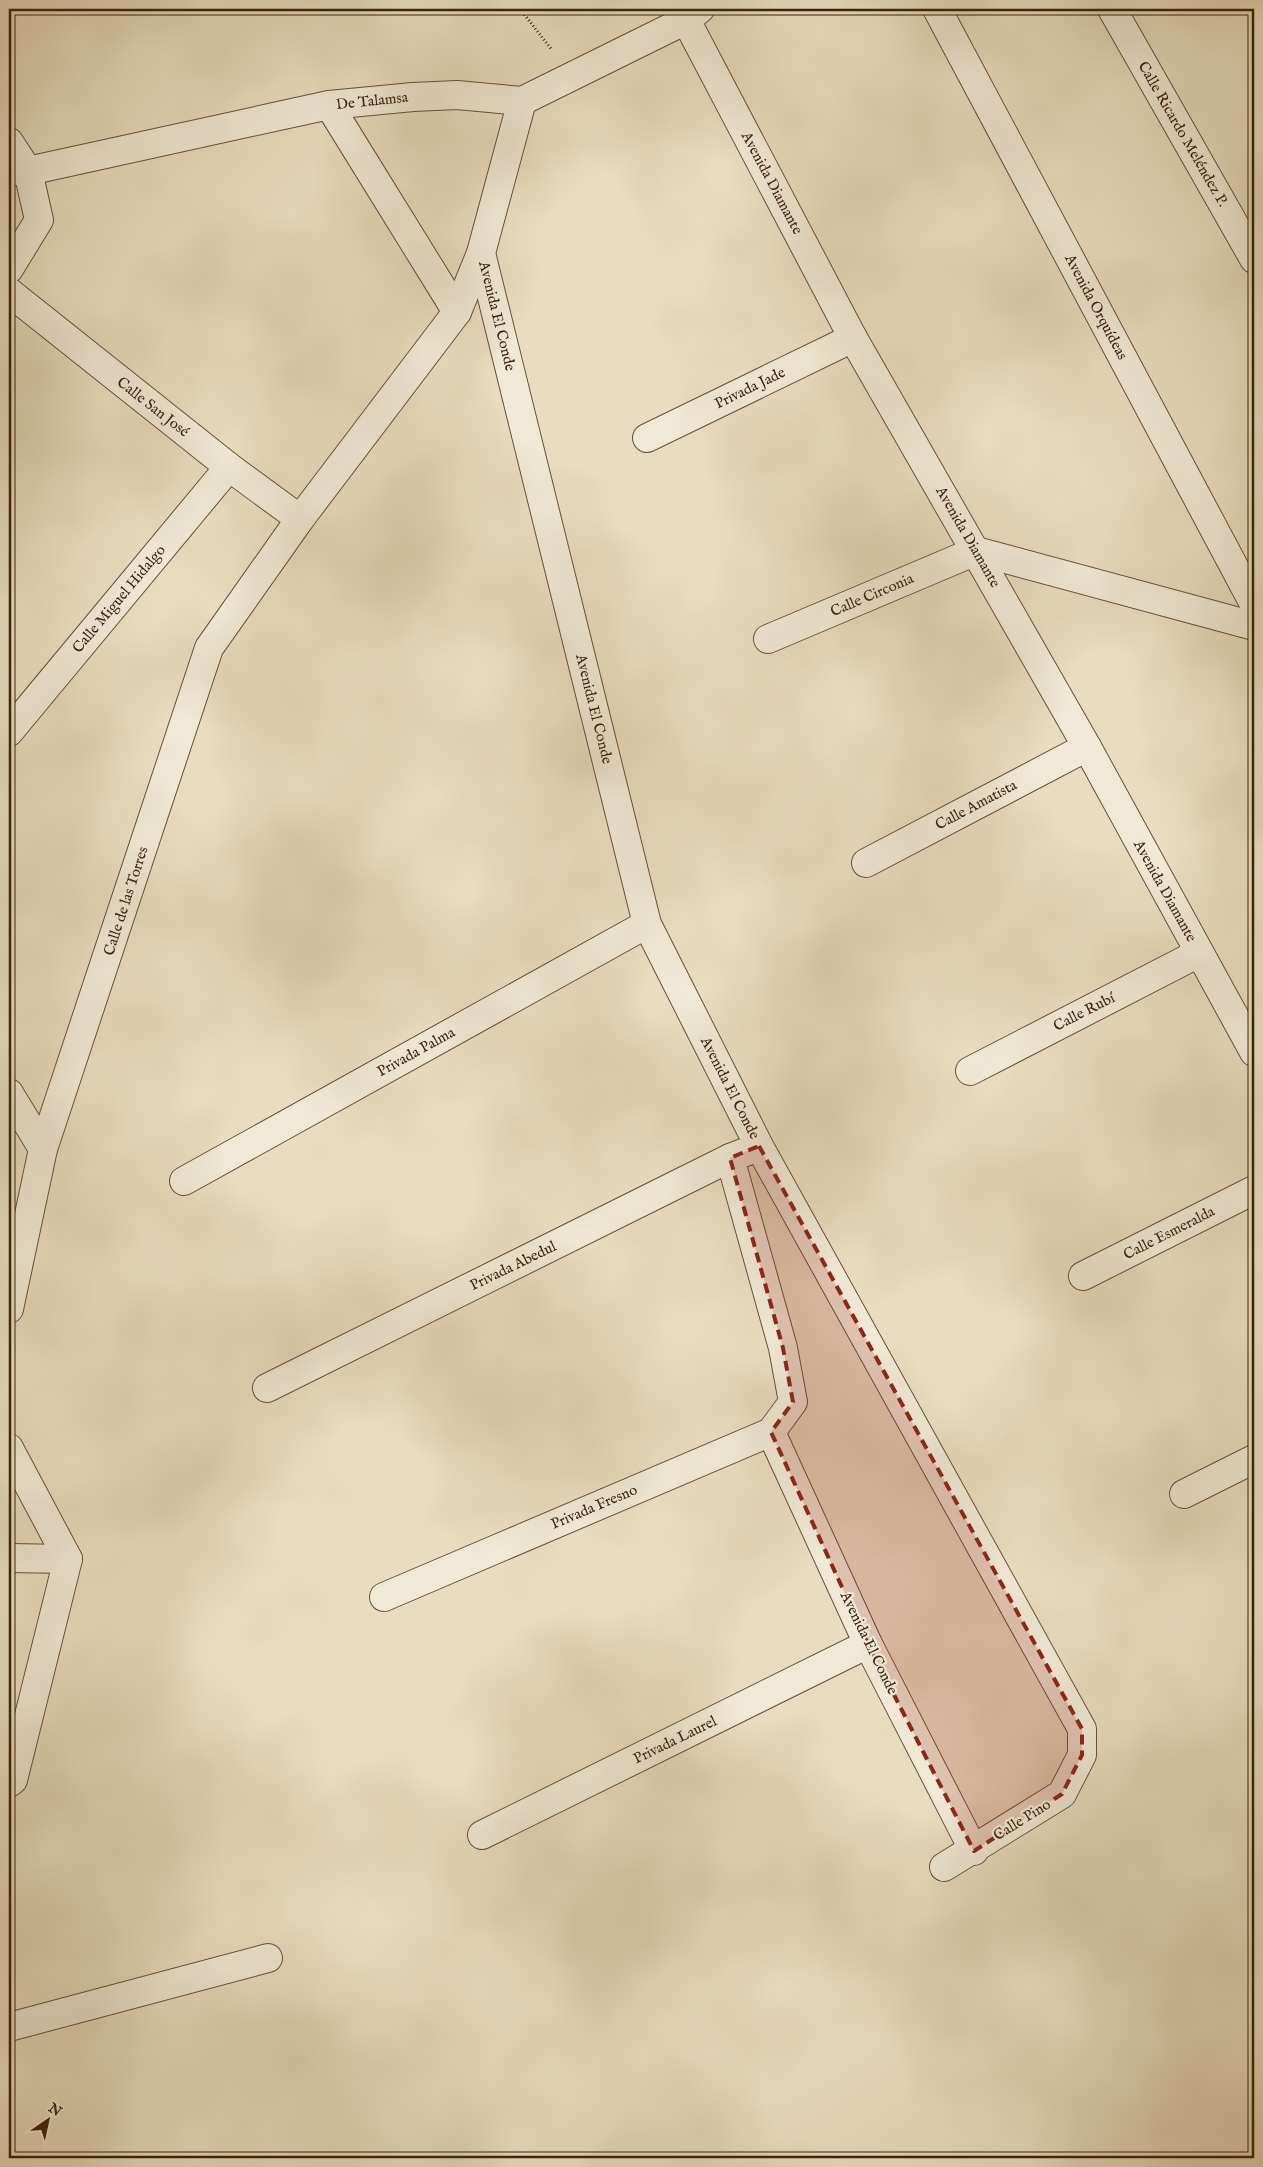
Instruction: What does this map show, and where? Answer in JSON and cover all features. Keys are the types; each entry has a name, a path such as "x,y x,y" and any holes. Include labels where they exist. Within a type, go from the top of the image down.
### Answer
{"street":[{"name":"Avenida Orquídeas","path":"937,9 1254,604"},
{"name":"Calle Ricardo Meléndez P.","path":"1112,9 1254,259"},
{"path":"522,101 573,77 693,14"},
{"name":"Avenida Diamante","path":"693,14 853,338 1087,747 1254,1052"},
{"name":"De Talamsa","path":"18,171 329,105 456,95 522,101"},
{"name":"Calle de las Torres","path":"9,1309 44,1149 210,648 300,518 457,312 481,253 522,101"},
{"path":"329,105 457,312"},
{"path":"9,142 18,171 39,220 9,269"},
{"name":"Avenida El Conde","path":"481,253 647,924 759,1146 1082,1729 1082,1755"},
{"name":"Calle San José","path":"9,292 229,467 300,518"},
{"name":"Privada Jade","path":"647,438 853,338"},
{"name":"Calle Miguel Hidalgo","path":"9,732 229,467"},
{"path":"976,551 1254,626"},
{"name":"Calle Circonia","path":"768,639 976,551"},
{"name":"Calle Amatista","path":"866,863 1087,747"},
{"name":"Privada Palma","path":"184,1181 647,924"},
{"name":"Calle Rubí","path":"970,1071 1199,953"},
{"path":"9,1093 44,1149"},
{"name":"Privada Abedul","path":"267,1388 730,1158 759,1146"},
{"path":"730,1158 783,1348 793,1402 771,1432"},
{"name":"Calle Esmeralda","path":"1083,1276 1254,1190"},
{"name":"Avenida El Conde","path":"771,1432 868,1644 974,1851"},
{"name":"Privada Fresno","path":"384,1597 771,1432"},
{"path":"9,1448 68,1560 11,1782"},
{"path":"1184,1494 1254,1459"},
{"path":"9,1558 68,1560"},
{"name":"Privada Laurel","path":"482,1835 868,1644"},
{"name":"Calle Pino","path":"944,1868 974,1851 1062,1794 1082,1755"},
{"path":"9,2027 268,1958"}],"path":[{"path":"520,9 573,77"}],"highlighted area":[{"path":"759,1146 1082,1729 1082,1755 1062,1794 974,1851 868,1644 771,1432 793,1402 783,1348 730,1158"}]}
